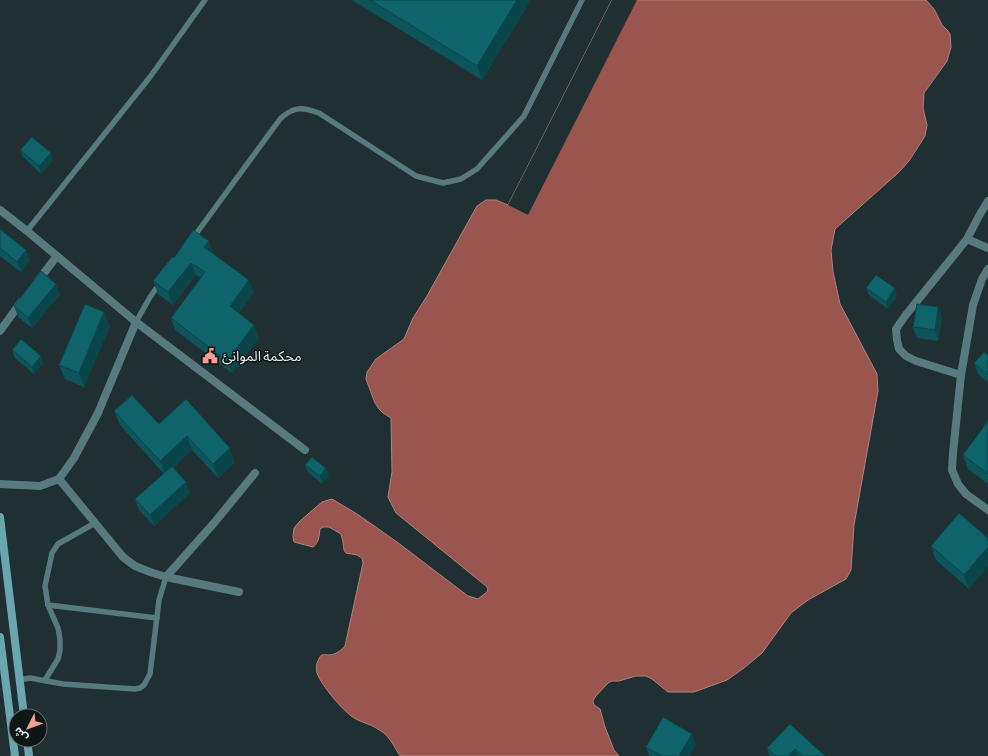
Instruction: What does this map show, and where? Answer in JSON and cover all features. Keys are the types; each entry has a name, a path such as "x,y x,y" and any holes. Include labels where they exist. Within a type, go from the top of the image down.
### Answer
{"main road":[{"path":"0,517 23,708"},
{"path":"0,637 15,756"}],"street":[{"path":"961,375 916,361 906,356 899,349 896,329 968,239 988,201"},
{"path":"0,210 136,322 305,450"},
{"path":"968,239 988,248"},
{"path":"0,331 56,256"},
{"path":"988,269 982,279 973,305 961,375 952,470 958,484 966,494 988,510"},
{"path":"0,484 40,486 59,479 74,458 98,413 136,322"},
{"path":"166,577 214,523 255,473"},
{"path":"59,479 123,557 135,566 166,577 239,592"}],"lane":[{"path":"27,231 150,77 205,0"},
{"path":"187,246 280,119 287,112 294,109 302,108 319,113 416,176 443,183 462,179 477,169 524,116 582,0"},
{"path":"136,322 150,297 164,278"},
{"path":"45,680 58,659 60,650 58,628 48,606 46,586 52,553 58,544 95,523"},
{"path":"20,680 30,678 63,684 135,689 140,688 144,685 150,674 159,600 166,577"},
{"path":"48,606 157,618"}],"shaded area":[{"path":"612,0 926,0 934,9 942,25 950,34 951,47 947,61 924,93 923,108 927,125 925,136 909,161 898,173 835,229 831,250 833,272 840,304 877,374 878,391 854,525 851,570 846,579 808,600 791,613 762,653 727,680 694,692 668,692 646,676 636,676 608,683 593,701 594,705 600,709 614,750 619,756 400,756 384,733 373,726 355,719 344,710 319,678 316,667 321,656 334,654 345,646 363,563 362,558 357,555 346,553 341,534 329,527 323,527 320,529 318,541 313,547 294,542 294,528 322,502 332,499 357,514 397,542 468,596 478,599 487,592 488,589 486,586 396,513 388,497 392,472 391,418 383,413 375,403 366,379 367,372 376,359 404,339 413,318 427,296 477,206 486,200 496,200 508,205"}],"pier":[{"path":"612,0 637,0 528,215 508,205"}],"building":[{"path":"370,0 517,0 477,66"},
{"path":"32,137 51,153 39,166 20,150"},
{"path":"0,229 26,250 17,262 0,248"},
{"path":"193,230 209,241 204,247 249,280 230,306 254,325 227,361 171,318 205,272 191,263 168,292 153,281 172,257 174,258"},
{"path":"41,271 56,284 28,318 14,306"},
{"path":"876,275 895,288 886,302 866,288"},
{"path":"85,304 104,312 79,373 59,365"},
{"path":"917,304 938,307 935,330 913,327"},
{"path":"21,339 41,356 32,367 12,350"},
{"path":"984,352 988,355 988,375 974,363"},
{"path":"132,395 159,424 186,399 230,448 213,464 187,436 160,461 114,411"},
{"path":"988,421 988,474 963,455"},
{"path":"312,457 326,468 320,476 305,465"},
{"path":"172,466 186,482 150,515 135,499"},
{"path":"959,513 988,538 988,547 964,575 931,546"},
{"path":"663,717 692,734 679,756 662,756 646,747"},
{"path":"790,724 825,756 803,756 795,749 788,756 776,756 767,748"}],"place":[{"name":"محكمة الموانئ","path":"210,356"}]}
